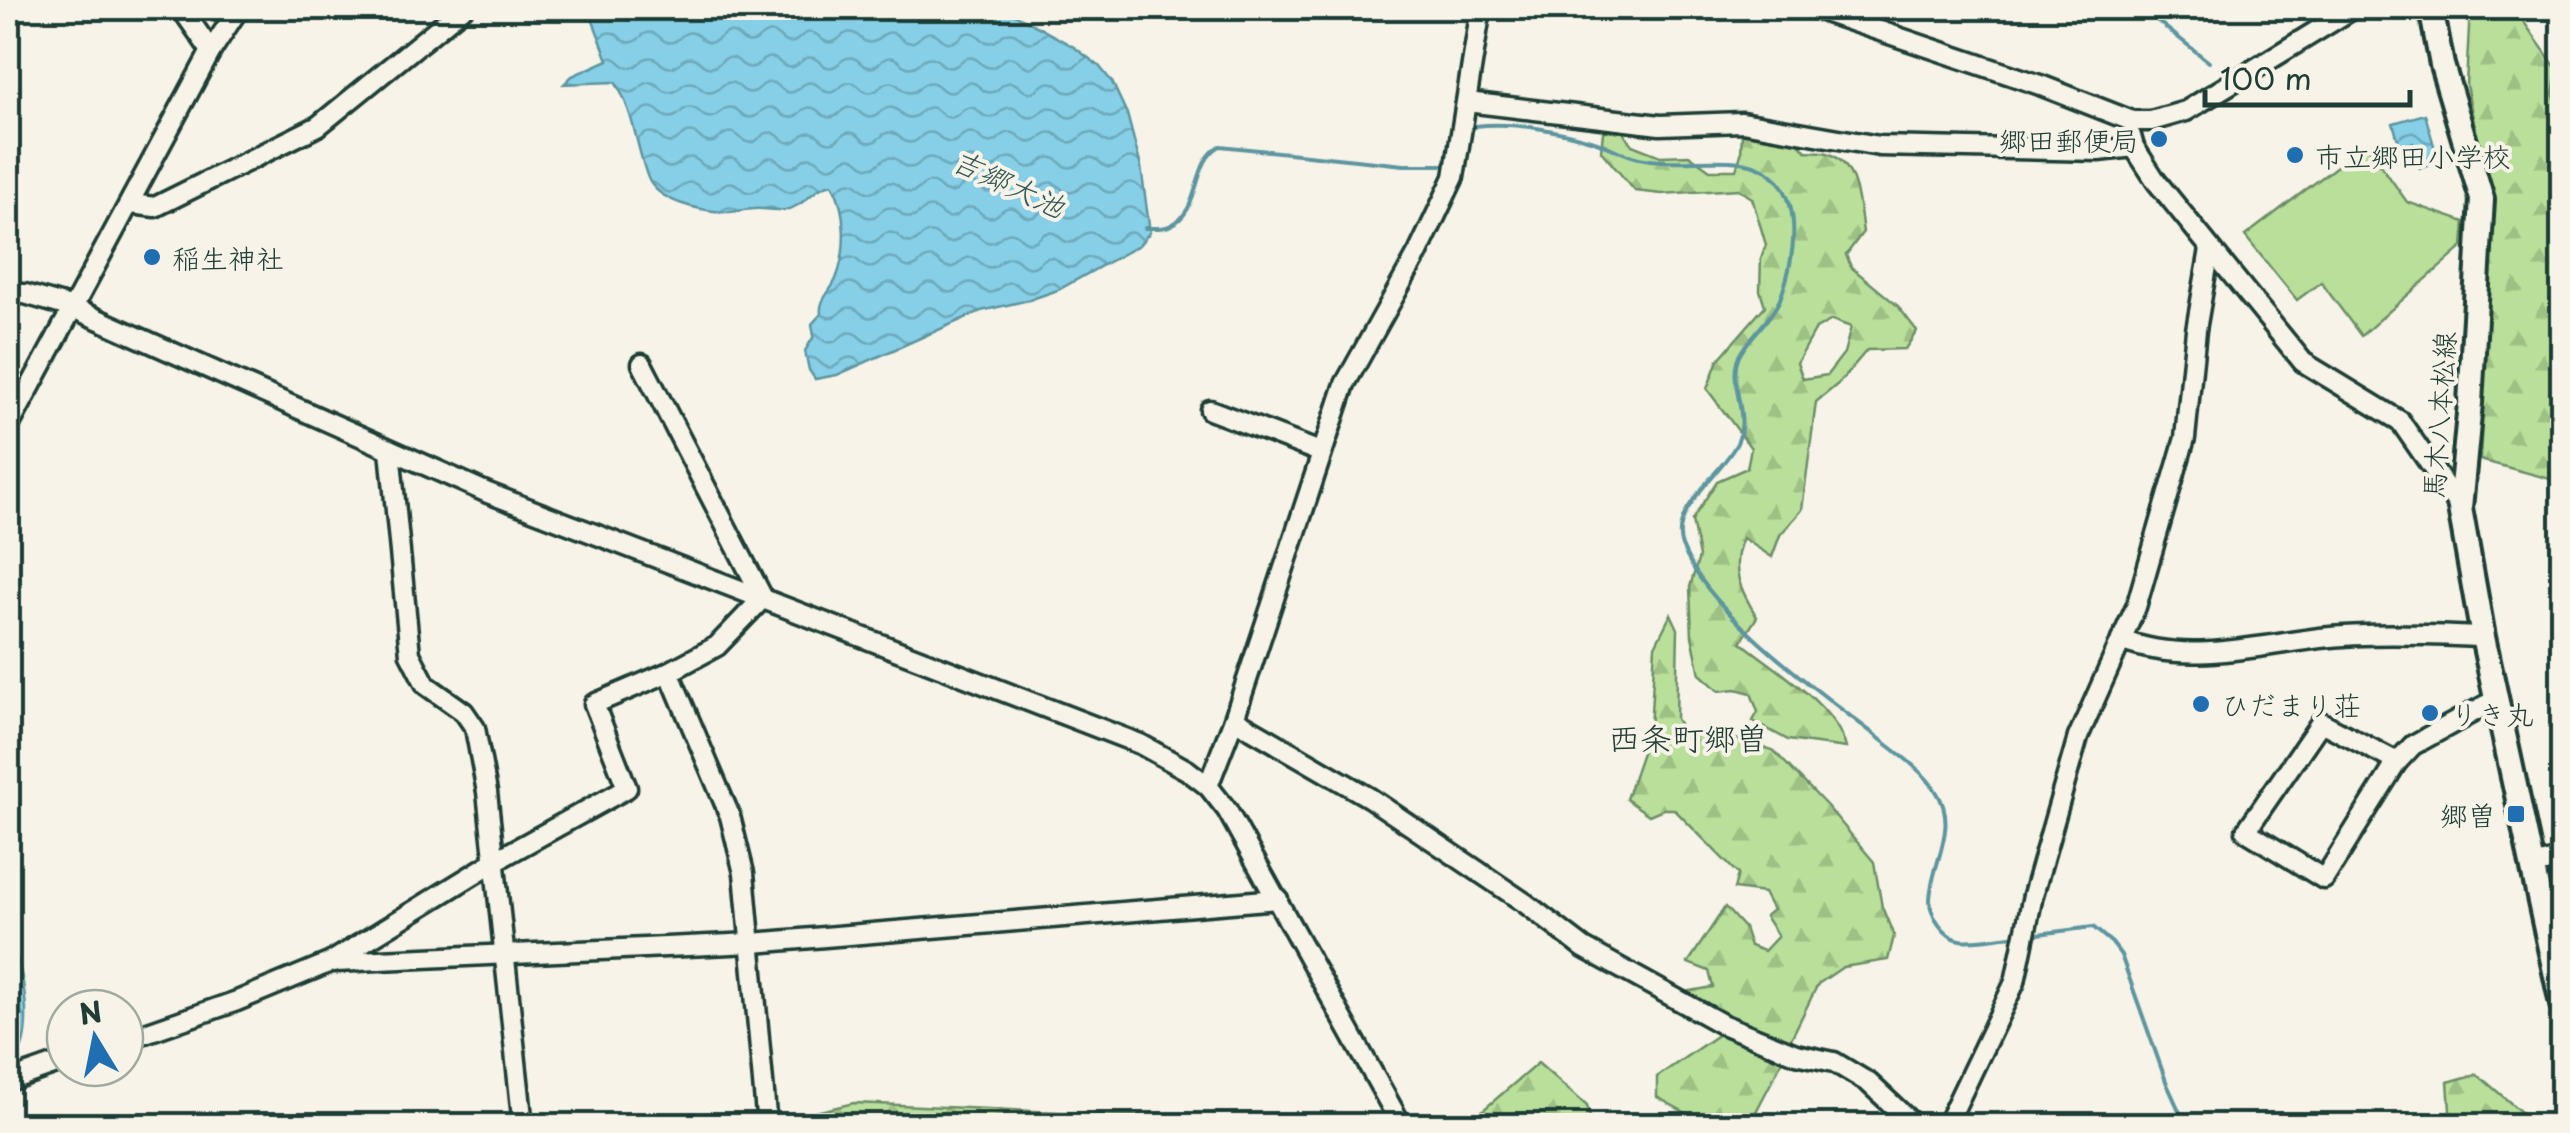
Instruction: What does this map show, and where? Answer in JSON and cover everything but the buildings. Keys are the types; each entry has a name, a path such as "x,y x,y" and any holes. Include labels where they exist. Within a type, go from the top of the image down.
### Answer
{"main road":[{"name":"馬木八本松線","path":"2431,8 2442,65 2482,200 2460,508 2483,637 2562,1004"}],"street":[{"path":"181,8 211,51"},
{"path":"8,428 211,51 239,8"},
{"path":"130,204 155,207 318,126 463,8"},
{"path":"1208,786 1234,719 1344,384 1418,253 1454,177 1481,8"},
{"path":"1812,8 2132,121 2186,111 2354,8"},
{"path":"1467,102 1660,124 1742,122 1879,146 2099,151 2134,148"},
{"path":"2132,121 2134,148 2210,250 2303,362 2400,421 2460,508"},
{"path":"1946,1126 2015,982 2078,736 2136,607 2185,438 2196,330 2210,250"},
{"path":"8,294 25,294 73,308 488,493 1140,744 1187,770 1208,786 1227,810 1402,1126"},
{"path":"642,364 763,598"},
{"path":"1210,410 1320,452"},
{"path":"390,450 410,654 426,685 464,712 475,728 488,792 523,1126"},
{"path":"145,1033 238,1001 331,962 495,861 627,788 594,704 669,672 716,646 763,598"},
{"path":"2121,640 2144,649 2224,653 2322,638 2407,634 2483,637"},
{"path":"669,672 730,816 744,873 767,1126"},
{"path":"2396,762 2321,722 2246,832 2324,879 2396,762 2412,745 2497,699"},
{"path":"1234,719 1370,798 1584,948 1722,1024 1796,1054 1834,1062 1869,1082 1915,1126"},
{"path":"2534,866 2562,858"},
{"path":"331,962 752,943 1278,899"},
{"path":"8,1081 45,1068"}],"green space":[{"path":"2470,8 2514,8 2557,69 2553,94 2562,116 2562,503 2554,480 2480,460 2493,212 2466,85"},
{"path":"1620,127 1632,145 1660,156 1689,155 1710,170 1736,170 1742,131 1793,137 1806,151 1828,153 1839,159 1856,188 1863,232 1846,255 1851,267 1898,306 1917,331 1905,349 1867,350 1839,383 1816,402 1802,510 1780,535 1772,557 1743,538 1737,560 1742,589 1757,617 1741,642 1817,703 1840,732 1846,748 1788,740 1753,721 1758,712 1751,693 1736,689 1719,691 1700,674 1692,636 1690,587 1699,557 1692,520 1717,481 1747,468 1751,448 1707,389 1718,360 1765,306 1760,290 1761,259 1766,245 1752,198 1738,189 1662,194 1635,191 1601,151 1603,132","holes":["1832,320 1851,327 1844,353 1827,375 1803,379 1797,363 1816,329"]},
{"path":"2366,144 2407,202 2465,222 2463,247 2361,336 2321,282 2297,300 2245,236"},
{"path":"1671,614 1678,629 1676,719 1688,737 1712,732 1773,750 1874,862 1882,907 1894,936 1888,960 1843,967 1818,984 1789,1043 1722,1017 1685,992 1713,987 1709,971 1688,963 1725,907 1744,928 1750,946 1764,951 1778,936 1765,916 1773,910 1764,893 1734,889 1738,874 1674,809 1649,815 1626,799 1650,729 1655,646"},
{"path":"1722,1032 1785,1056 1749,1125 1708,1125 1657,1097 1657,1077"},
{"path":"1538,1063 1587,1106 1592,1125 1481,1125 1475,1117"},
{"path":"2477,1074 2536,1125 2451,1125 2448,1082"},
{"path":"854,1103 1171,1117 1215,1125 755,1126"}],"water":[{"name":"吉郷大池","path":"588,8 1004,8 1074,47 1112,82 1127,114 1141,167 1150,232 1139,245 1058,290 981,311 837,375 815,379 805,351 814,336 812,324 821,314 823,300 836,279 844,244 841,206 832,184 798,205 781,210 713,211 691,207 661,193 648,178 615,82 564,84 572,76 608,60"},
{"path":"2425,114 2439,163 2420,168 2413,143 2400,147 2393,123"},
{"path":"8,935 23,984 26,1024 18,1057 8,1068"}],"waterway":[{"path":"2149,8 2155,19 2209,62"},
{"path":"1470,133 1475,126 1535,128 1594,141 1642,159 1741,162 1763,169 1778,181 1788,197 1792,217 1786,280 1776,307 1737,361 1740,433 1730,454 1683,519 1682,546 1715,598 1740,624 1908,761 1936,791 1943,805 1945,832 1930,900 1932,913 1943,930 1966,941 2020,935"},
{"path":"1145,228 1167,227 1180,219 1204,164 1220,146 1404,165 1450,165"},
{"path":"2030,935 2093,927 2112,943 2121,955 2186,1126"}],"place":[{"name":"郷田郵便局","path":"2159,139"},
{"name":"市立郷田小学校","path":"2295,155"},
{"name":"稲生神社","path":"152,257"},
{"name":"ひだまり荘","path":"2201,704"},
{"name":"りき丸","path":"2430,713"},
{"name":"郷曽","path":"2516,814"}],"district":[{"name":"西条町郷曽","path":"1688,737"}]}
